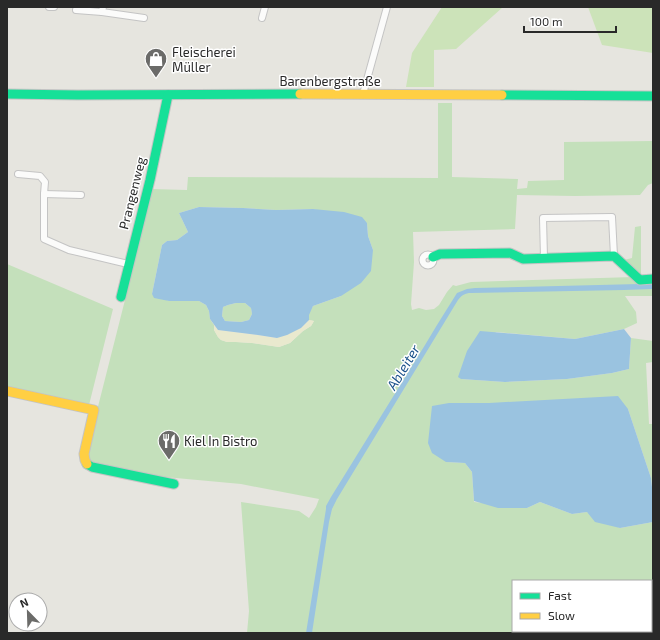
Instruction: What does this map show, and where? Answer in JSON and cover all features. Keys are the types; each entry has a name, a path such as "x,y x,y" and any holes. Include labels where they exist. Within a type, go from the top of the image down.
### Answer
{"street":[{"path":"49,7 54,8"},
{"path":"262,18 265,7"},
{"path":"363,94 387,7"},
{"path":"76,10 102,10 144,18"},
{"name":"Barenbergstraße","path":"7,94 653,96"},
{"name":"Prangenweg","path":"121,297 150,180 168,95"},
{"path":"18,174 40,176 45,182 44,238 69,250 128,264"},
{"path":"44,194 81,195"},
{"path":"544,258 543,218 612,217 614,256"},
{"path":"433,257 440,254 510,253 523,259 614,256 640,280 653,279"},
{"path":"7,391 94,410 84,454 85,461 88,465 174,484"}],"shaded area":[{"path":"438,103 452,103 452,177 518,179 517,189 527,188 528,181 564,180 564,142 653,141 653,183 648,185 640,195 517,195 515,229 413,232 414,262 411,304 412,310 419,308 426,310 434,309 439,305 453,285 456,286 471,282 634,277 653,280 653,296 625,296 636,312 637,323 624,329 575,339 496,332 461,379 505,382 567,379 612,373 629,369 631,338 653,341 653,362 646,363 649,424 653,424 653,496 651,478 628,409 489,403 449,403 446,462 465,463 472,472 474,502 527,508 540,502 572,514 587,512 620,528 653,522 653,633 247,633 249,611 241,502 299,511 309,518 319,499 241,484 165,477 91,466 86,454 126,296 151,189 187,190 188,177 438,178","holes":["199,207 276,210 313,209 367,223 368,236 373,250 341,296 313,306 308,315 309,320 314,321 311,326 290,343 279,347 252,343 227,342 221,340 214,330 214,325 210,319 209,311 206,305 199,301 169,301 152,294 162,245 167,241 177,240 188,232 179,213"]},
{"path":"641,226 641,276 624,260 632,258 635,227"},
{"path":"7,264 113,309 89,405 7,387"},
{"path":"236,303 245,303 251,308 252,314 249,320 241,322 225,321 222,316 223,307"}],"sand":[{"path":"309,320 314,321 311,326 290,343 279,347 252,343 227,342 221,340 214,330 214,325 218,330 277,338 301,328"}],"green space":[{"path":"442,7 503,7 456,49 434,50 434,87 406,87 412,53"},
{"path":"588,7 653,7 653,53 602,45"}],"water":[{"path":"199,207 276,210 313,209 344,212 362,217 367,223 368,236 373,250 371,271 361,283 341,296 313,306 309,315 309,320 301,328 287,335 277,338 218,330 210,319 209,311 206,305 199,301 169,301 154,298 152,294 162,245 167,241 177,240 188,232 179,213","holes":["236,303 245,303 251,308 252,314 249,320 241,322 225,321 222,316 223,307"]},
{"path":"653,284 653,289 469,293 459,298 332,509 312,633 306,633 326,506 457,293 475,288"},
{"path":"624,329 631,338 629,369 612,373 567,379 505,382 461,379 458,377 467,351 480,331 575,339"},
{"path":"618,396 628,409 651,478 653,522 620,528 595,522 587,512 572,514 540,502 527,508 498,508 474,501 472,472 465,463 446,462 432,453 428,443 432,406 449,403 489,403"}],"traffic: fast":[{"path":"7,94 300,94"},
{"path":"121,297 150,180 168,95"},
{"path":"502,95 653,96"},
{"path":"433,257 440,254 510,253 523,259 614,256 640,280 653,279"},
{"path":"87,464 92,467 174,484"}],"traffic: slow":[{"path":"300,94 502,95"},
{"path":"7,391 94,410 84,454 87,464"}],"place":[{"name":"Fleischerei Müller","path":"156,78"},
{"name":"Kiel In Bistro","path":"169,460"}],"water label":[{"name":"Ableiter","path":"403,367"}]}
